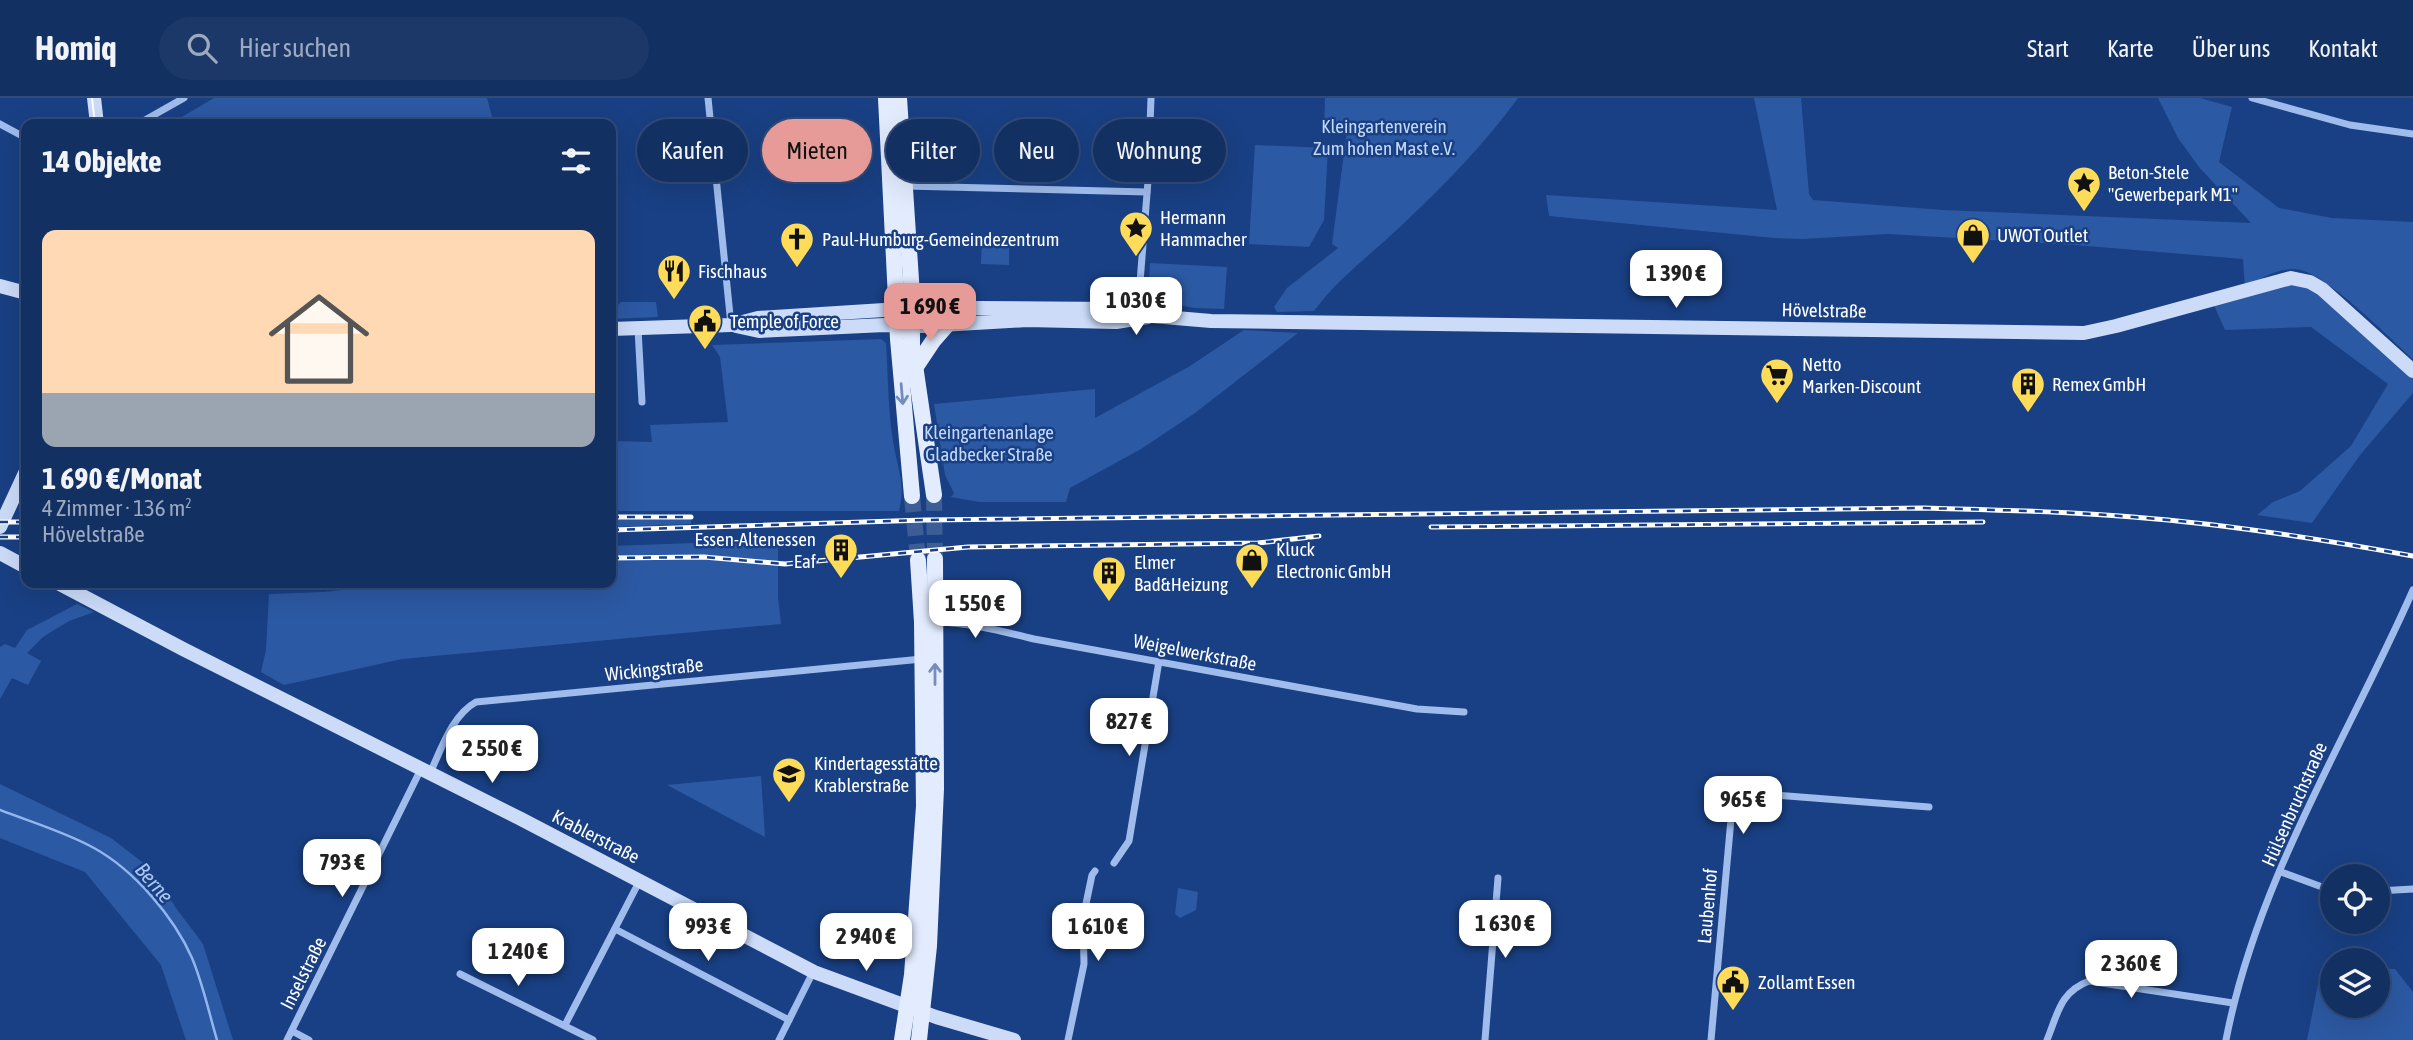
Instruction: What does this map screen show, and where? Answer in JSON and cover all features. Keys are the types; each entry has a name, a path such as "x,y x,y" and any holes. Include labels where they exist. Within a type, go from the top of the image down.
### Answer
{"main road":[{"path":"94,98 96,119"},
{"path":"886,98 904,318 912,496"},
{"path":"899,98 905,186 904,318 915,368 934,495"},
{"name":"Hövelstraße","path":"904,318 947,325 1027,320 1116,322 1152,316 1259,322 2084,333 2116,327 2291,278 2309,282 2322,289 2413,371"},
{"path":"0,286 21,292"},
{"name":"Hövelstraße","path":"616,329 731,325 758,318 904,318 1116,309 1138,311 1152,316"},
{"path":"915,368 947,325"},
{"path":"3,521 21,482"},
{"path":"3,521 21,497"},
{"path":"0,553 21,564"},
{"path":"919,1040 915,1009 917,908 924,806 922,659 929,622 935,559"},
{"path":"902,1040 915,1009 929,946 936,789 929,622 918,560"},
{"name":"Krablerstraße","path":"67,588 640,880 814,972 915,1009 1014,1040"}],"street":[{"path":"147,119 184,98"},
{"path":"708,98 731,325"},
{"path":"1139,295 1151,98"},
{"path":"2252,98 2350,125 2413,134"},
{"path":"0,124 21,135"},
{"path":"905,186 1147,192"},
{"path":"638,328 642,402"},
{"name":"Hülsenbruchstraße","path":"2227,1040 2233,1003 2252,939 2347,724 2413,590"},
{"name":"Weigelwerkstraße","path":"929,622 993,629 1034,639 1407,707 1464,712"},
{"name":"Wickingstraße","path":"426,771 458,717 476,702 922,659"},
{"path":"1114,863 1129,841 1159,662"},
{"name":"Inselstraße","path":"287,1040 426,771"},
{"name":"Laubenhof","path":"1711,1040 1732,808 1749,796 1761,794 1929,807"},
{"path":"1068,1040 1084,964 1083,918 1091,875 1095,871"},
{"path":"2281,872 2320,886"},
{"path":"1485,1040 1498,878"},
{"path":"565,1026 640,880"},
{"path":"2390,890 2413,889"},
{"path":"615,929 789,1020"},
{"path":"779,1040 814,972"},
{"path":"460,974 593,1040"},
{"path":"2047,1040 2067,993 2089,981 2233,1003"},
{"path":"292,1031 309,1040"}],"green space":[{"path":"214,98 487,98 493,119 178,119"},
{"name":"Kleingartenverein Zum hohen Mast e.V.","path":"1325,98 1518,98 1448,180 1345,277 1314,311 1277,312 1274,307 1287,288 1338,248 1332,244 1347,131 1324,131"},
{"path":"1754,98 1801,98 1809,194 1813,200 1943,210 2251,223 2199,167 2178,138 2158,98 2200,98 2232,107 2219,162 2279,208 2332,218 2413,222 2413,359 2338,292 2306,272 2294,269 2281,271 2245,288 2243,259 2075,245 1888,234 1774,238 1549,216 1546,195 1777,210"},
{"path":"1255,145 1328,148 1324,220 1309,247 1249,244"},
{"path":"982,237 1009,238 1009,265 981,264"},
{"path":"1150,263 1227,267 1224,309 1195,308 1151,300 1148,297"},
{"path":"2286,280 2309,283 2413,373 2413,393 2360,455 2312,523 2257,515 2273,502 2300,491 2351,446 2388,384 2311,327 2225,330 2212,301"},
{"path":"621,302 656,302 658,317 616,319 616,307"},
{"name":"Kleingartenanlage Gladbecker Straße","path":"1244,330 1298,333 1195,413 1141,449 1070,488 1066,502 979,502 951,497 954,493 945,475 934,404 1095,389 1095,418 1190,366"},
{"path":"881,339 886,343 891,429 901,484 899,511 616,511 616,441 652,442 650,425 728,422 720,357 712,345"},
{"path":"616,519 691,520 691,524 616,527"},
{"path":"778,540 781,624 402,659 284,685 261,672 266,650 269,594 359,588 616,588 616,546"},
{"path":"77,604 94,612 69,621 43,637 27,653 41,661 28,685 12,678 0,699 0,647 5,644 15,648 27,630"},
{"path":"761,776 765,837 667,785"},
{"path":"0,784 111,838 150,868 203,944 233,1040 186,1040 161,965 85,872 0,838"},
{"path":"1178,888 1198,892 1196,910 1180,918 1175,914"},
{"path":"2390,969 2395,969 2413,992 2413,1040 2307,1040 2320,974 2320,1018 2390,1018"}],"waterway":[{"name":"Berne","path":"0,810 83,842 109,857 138,882 164,911 184,942 203,988 217,1040"}],"tunnel":[{"path":"934,495 935,559"},
{"path":"912,496 918,560"}],"tram line":[{"path":"92,98 94,119"}],"railway":[{"path":"616,530 925,520 1925,508 2055,512 2168,520 2273,533 2413,556"},
{"path":"616,517 691,517"},
{"path":"0,522 21,522"},
{"path":"1431,527 1983,522"},
{"path":"616,558 704,557 785,564 968,547 1258,543 1319,536"},
{"path":"0,537 21,537"}],"place":[{"name":"Beton-Stele \"Gewerbepark M1\"","path":"2084,213"},
{"name":"Hermann Hammacher","path":"1136,258"},
{"name":"UWOT Outlet","path":"1973,265"},
{"name":"Paul-Humburg-Gemeindezentrum","path":"797,269"},
{"name":"Fischhaus","path":"674,301"},
{"name":"Temple of Force","path":"705,351"},
{"name":"Netto Marken-Discount","path":"1777,405"},
{"name":"Remex GmbH","path":"2028,414"},
{"name":"Essen-Altenessen Eaf","path":"841,580"},
{"name":"Kluck Electronic GmbH","path":"1252,590"},
{"name":"Elmer Bad&Heizung","path":"1109,603"},
{"name":"Kindertagesstätte Krablerstraße","path":"789,804"},
{"name":"Zollamt Essen","path":"1733,1012"}]}
